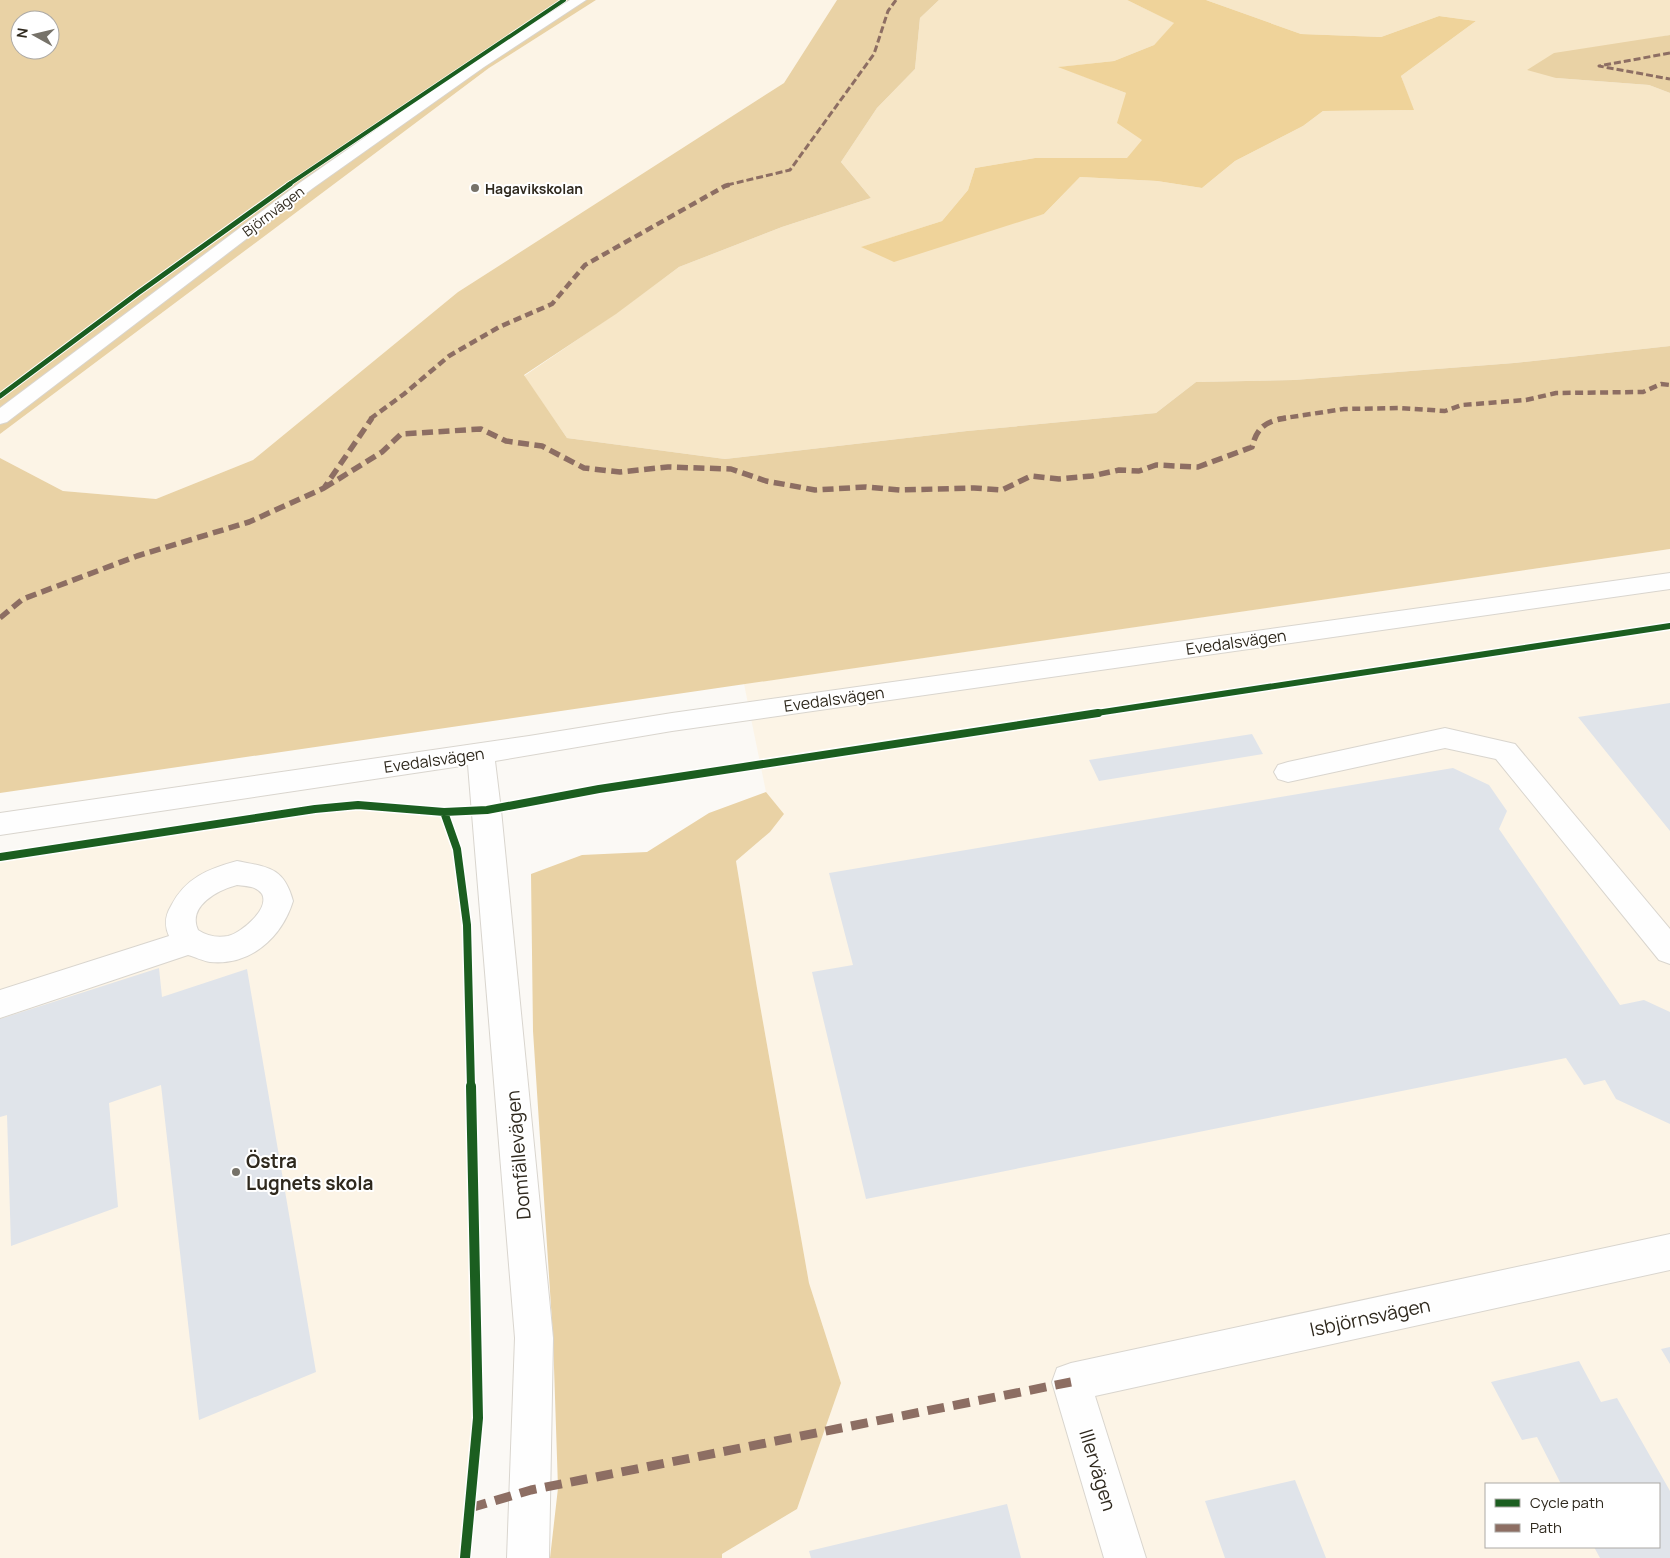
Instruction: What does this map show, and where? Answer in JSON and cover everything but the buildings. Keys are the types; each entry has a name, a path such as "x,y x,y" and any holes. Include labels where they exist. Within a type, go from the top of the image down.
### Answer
{"street":[{"name":"Björnvägen","path":"0,418 306,185 479,64 579,0"},
{"name":"Evedalsvägen","path":"0,824 480,753 672,722 1670,581"},
{"path":"1288,772 1445,738 1504,750 1670,951"},
{"name":"Domfällevägen","path":"480,753 487,810 534,1338 528,1558"},
{"path":"0,1004 189,942"},
{"name":"Isbjörnsvägen","path":"1071,1382 1670,1252"},
{"name":"Illervägen","path":"1071,1382 1125,1558"}],"shaded area":[{"path":"0,0 596,0 489,68 0,434"},
{"name":"Hagavikskolan","path":"596,0 837,0 784,83 458,292 253,460 156,499 63,491 0,458 0,434 489,68"},
{"path":"837,0 939,0 920,18 915,69 877,108 841,162 871,198 782,227 679,267 616,314 524,375 567,438 725,459 967,431 1156,413 1196,382 1294,380 1514,363 1670,346 1670,549 0,793 0,458 63,491 156,499 253,460 458,292 784,83"},
{"path":"939,0 1127,0 1175,23 1154,45 1114,61 1060,67 1126,93 1143,140 1127,159 1035,158 975,168 968,190 942,221 862,247 1044,214 1080,177 1157,181 1202,188 1235,161 1303,126 1323,111 1413,110 1401,76 1476,21 1439,16 1381,37 1301,34 1206,0 1670,0 1670,35 1641,41 1556,78 1649,85 1670,93 1670,346 1514,363 1294,380 1196,382 1156,413 967,431 725,459 567,438 524,376 615,314 679,267 782,227 871,198 841,162 877,108 915,69 920,18"},
{"path":"1127,0 1206,0 1301,34 1381,37 1439,16 1476,21 1401,76 1414,110 1323,111 1303,126 1235,161 1202,188 1157,181 1080,177 1044,214 894,262 861,247 942,221 968,190 975,168 1035,158 1127,158 1142,140 1117,123 1126,93 1058,67 1114,61 1154,45 1174,23"},
{"path":"1670,35 1670,93 1649,85 1556,78 1527,70 1554,53"},
{"path":"1670,549 1670,1558 722,1558 722,1554 797,1509 841,1383 809,1283 736,861 770,832 784,814 766,792 744,684"},
{"path":"766,792 784,814 770,832 736,861 809,1283 841,1383 797,1509 722,1554 722,1558 550,1558 558,1488 553,1337 533,1031 531,874 582,855 647,852 709,813"},
{"name":"Östra Lugnets skola","path":"315,809 423,809 444,812 457,849 467,925 478,1418 465,1558 0,1558 0,857"}],"marked path":[{"path":"0,618 23,599 137,556 249,522 324,488 370,419 404,394 449,356 499,327 552,304 585,265 725,186 790,170 874,54 888,11 896,0"},
{"path":"1670,53 1599,66 1670,79"},
{"path":"324,488 382,452 401,434 481,429 506,441 542,446 584,468 620,472 668,467 731,469 766,481 815,490 866,487 900,490 974,488 1002,490 1031,476 1059,479 1092,476 1119,470 1139,471 1156,465 1198,467 1252,447 1256,432 1272,420 1344,409 1400,408 1445,411 1462,405 1526,400 1556,393 1643,392 1661,384 1670,385"},
{"path":"470,1508 531,1490 1071,1382"}],"cycle path":[{"path":"0,396 278,192 564,0"},
{"path":"444,812 487,810 599,789 1670,626"},
{"path":"0,857 315,809 358,805 444,812 457,849 467,925 478,1418 465,1558"}],"place":[{"name":"Hagavikskolan","path":"475,188"},
{"name":"Östra Lugnets skola","path":"236,1172"}]}
